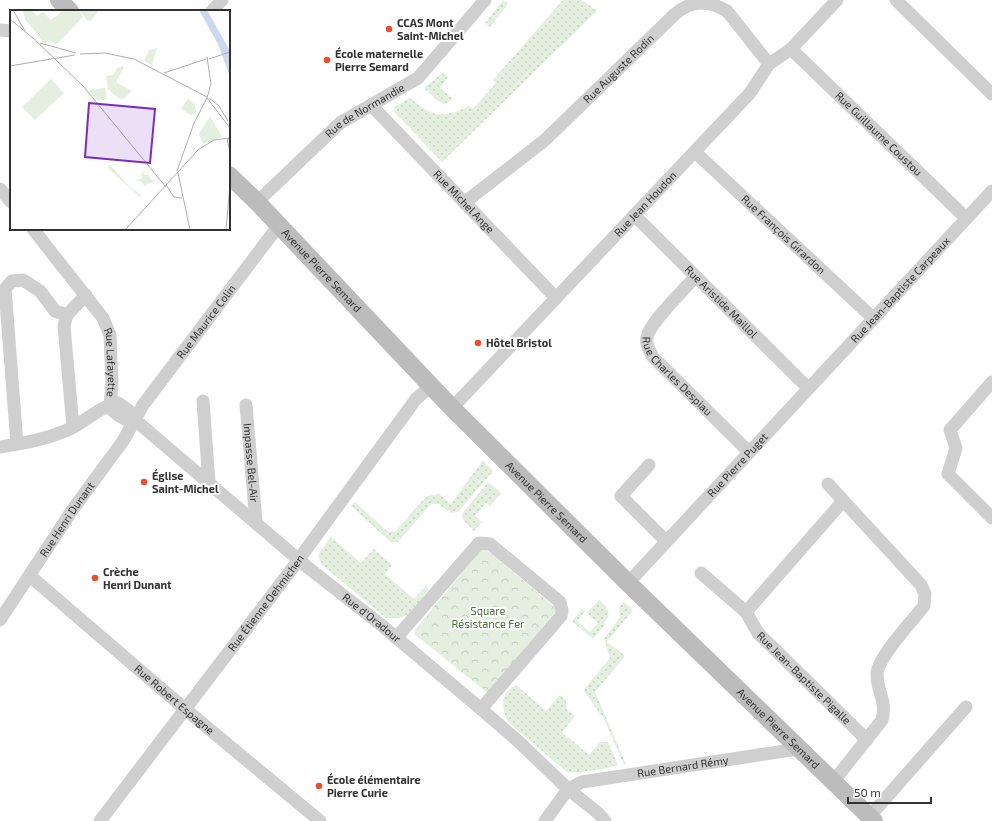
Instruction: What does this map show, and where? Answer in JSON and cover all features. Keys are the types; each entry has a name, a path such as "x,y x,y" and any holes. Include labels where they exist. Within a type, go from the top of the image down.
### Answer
{"main road":[{"path":"59,0 69,10"},
{"name":"Avenue Pierre Semard","path":"230,176 257,202 452,408 628,583 872,819"}],"street":[{"path":"213,10 222,0"},
{"name":"Rue de Normandie","path":"257,202 340,123 418,78 485,0"},
{"name":"Rue Jean Houdon","path":"452,408 750,93 769,64 792,49 837,0"},
{"path":"896,0 991,91"},
{"name":"Rue Auguste Rodin","path":"464,203 545,140 675,14 692,3 707,2 718,5 726,11 769,64"},
{"path":"0,30 10,31"},
{"name":"Rue Guillaume Coustou","path":"792,49 966,218"},
{"name":"Rue Michel Ange","path":"371,105 556,298"},
{"name":"Rue François Girardon","path":"695,152 873,318"},
{"path":"0,189 10,201"},
{"name":"Rue Jean-Baptiste Carpeaux","path":"808,388 992,191"},
{"name":"Rue Aristide Maillol","path":"634,215 808,388"},
{"name":"Rue Maurice Colin","path":"134,420 160,382 279,225"},
{"name":"Rue Lafayette","path":"34,230 103,318 110,335 112,384 110,405"},
{"name":"Rue Charles Despiau","path":"695,277 650,327 646,338 648,348 653,357 749,452"},
{"path":"17,444 3,310 5,289 12,281 23,280 40,291 55,311 67,315"},
{"path":"73,427 64,326 67,315 86,295"},
{"path":"992,382 950,430 956,448 948,474 992,518"},
{"name":"Rue Étienne Oehmichen","path":"100,821 299,559 416,399 431,386"},
{"name":"Rue Pierre Puget","path":"628,583 808,388"},
{"path":"203,401 209,483"},
{"path":"0,447 42,440 73,427 110,405"},
{"name":"Rue d'Oradour","path":"110,405 113,411 118,415 127,420 134,420 299,559 396,638 519,742 568,789 598,813 605,821"},
{"name":"Impasse Bel-Air","path":"246,405 256,522"},
{"name":"Rue Henri Dunant","path":"0,620 74,509 123,441 134,420"},
{"path":"649,465 621,496 666,541"},
{"path":"828,484 921,585 925,594 924,606 880,660 877,674 885,708 882,720 833,782"},
{"path":"746,612 843,501"},
{"path":"396,638 479,543 483,542 490,544 560,602 562,611 561,616 480,709"},
{"name":"Rue Jean-Baptiste Pigalle","path":"701,573 746,612 758,633 867,740"},
{"name":"Rue Robert Espagne","path":"30,576 185,709 320,821"},
{"path":"872,819 966,707"},
{"name":"Rue Bernard Rémy","path":"568,789 582,782 798,749"},
{"path":"545,821 568,789"}],"green space":[{"path":"503,0 508,4 490,27 485,23"},
{"path":"563,0 582,0 597,11 442,162 395,113 394,107 410,98 425,110 432,113 451,113 469,106 473,109 496,83 493,80"},
{"path":"443,73 448,77 440,88 453,99 445,104 438,101 425,89 425,87"},
{"path":"483,460 493,471 458,512 451,513 439,504 431,504 398,542 391,542 351,506 355,502 388,532 395,532 428,496 439,494 451,504"},
{"path":"488,482 501,493 490,506 486,503 475,516 482,522 474,531 463,520 462,514"},
{"path":"331,537 361,563 374,549 392,565 385,574 414,599 426,586 429,589 409,614 400,618 386,618 321,564 318,555"},
{"name":"Square Résistance Fer","path":"483,547 556,608 555,612 488,693 414,634 415,630"},
{"path":"599,600 607,608 609,613 604,623 606,624 593,639 572,621 582,609 585,611 577,621 590,632 598,623 587,613"},
{"path":"624,602 633,610 607,642 625,656 595,692 626,764 624,765 605,721 584,691 610,658 604,639 620,617 619,607"},
{"path":"516,685 546,711 560,695 566,701 567,710 575,716 562,732 589,755 600,742 608,742 618,765 592,771 567,772 509,723 506,718 503,707 504,697 510,689"}],"place":[{"name":"CCAS Mont Saint-Michel","path":"389,29"},
{"name":"École maternelle Pierre Semard","path":"327,60"},
{"name":"Hôtel Bristol","path":"478,343"},
{"name":"Église Saint-Michel","path":"144,482"},
{"name":"Crèche Henri Dunant","path":"95,578"},
{"name":"École élémentaire Pierre Curie","path":"319,786"}]}
